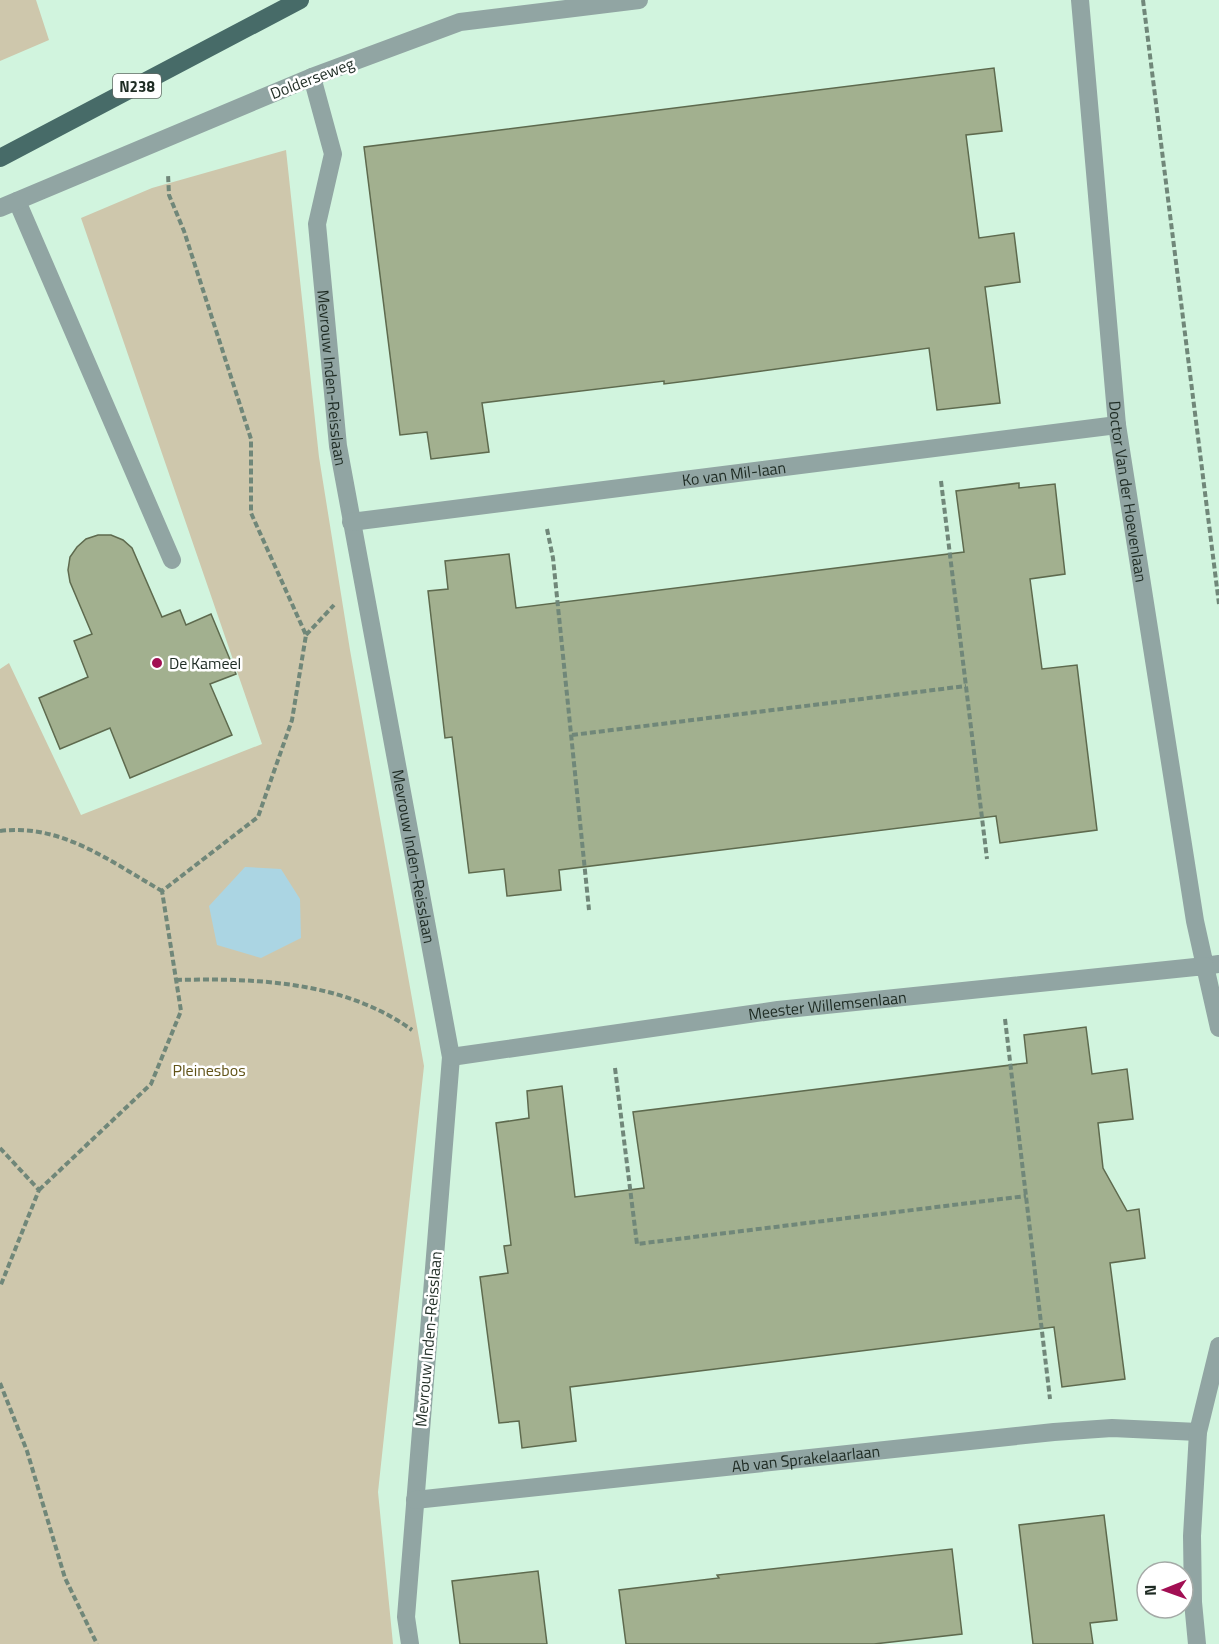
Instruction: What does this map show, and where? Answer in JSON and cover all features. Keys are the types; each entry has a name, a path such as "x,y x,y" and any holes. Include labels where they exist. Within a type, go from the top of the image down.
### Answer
{"main road":[{"name":"N238","path":"0,158 300,0"},
{"name":"N238","path":"275,14 312,0"}],"street":[{"name":"Dolderseweg","path":"8,204 312,77 460,22 639,0"},
{"name":"Doctor Van der Hoevenlaan","path":"1080,0 1117,425 1196,921 1212,965 1219,1028"},
{"name":"Mevrouw Inden-Reisslaan","path":"312,77 333,154 317,224 338,446 451,1058 406,1617 410,1644"},
{"path":"8,204 172,560"},
{"name":"Ko van Mil-laan","path":"351,522 1117,425"},
{"name":"Meester Willemsenlaan","path":"451,1058 778,1010 1212,965"},
{"path":"1197,1644 1193,1602 1192,1536 1198,1432 1219,1346"},
{"name":"Ab van Sprakelaarlaan","path":"415,1500 1054,1432 1112,1428 1198,1432"}],"path":[{"path":"1143,0 1219,604"},
{"path":"162,891 258,817 292,720 306,635 251,513 251,439 169,195 166,138"},
{"path":"938,447 987,859"},
{"path":"541,497 553,558 589,910"},
{"path":"572,735 966,686"},
{"path":"0,831 18,828 73,840 162,891"},
{"path":"0,1287 39,1190 151,1084 181,1011 162,891"},
{"path":"176,980 247,979 332,992 400,1021 451,1058"},
{"path":"1001,987 1054,1432"},
{"path":"611,1034 637,1244 1026,1196"},
{"path":"0,1148 39,1190"},
{"path":"0,1383 27,1451 65,1578 97,1644"}],"green space":[{"path":"0,0 36,0 49,40 0,61"},
{"name":"Pleinesbos","path":"286,150 319,457 350,650 424,1066 378,1492 393,1644 0,1644 0,669 9,663 81,815 262,744 81,218 152,188"}],"water":[{"path":"245,867 281,869 300,899 301,938 261,958 217,945 209,906"}],"building":[{"path":"994,68 1002,131 966,135 979,238 1014,233 1020,282 985,287 1000,403 937,410 929,348 664,384 664,381 482,403 489,452 431,459 427,432 400,435 364,147"},
{"path":"1019,483 1019,488 1055,484 1065,574 1030,579 1042,669 1077,665 1097,830 1000,843 996,816 559,870 561,890 507,896 504,869 469,873 452,737 445,738 428,591 448,589 445,561 509,554 516,608 964,552 956,491"},
{"name":"De Kameel","path":"98,535 111,535 123,540 132,548 162,617 180,610 186,625 211,614 236,674 210,684 232,735 130,778 110,728 60,749 39,698 88,677 74,641 92,634 70,582 68,570 70,557 77,547 86,539"},
{"path":"1086,1027 1092,1074 1127,1069 1133,1119 1098,1123 1103,1168 1127,1211 1139,1209 1145,1258 1110,1263 1125,1379 1062,1387 1054,1327 570,1387 576,1441 522,1448 519,1421 499,1423 480,1277 508,1273 504,1246 511,1245 496,1123 529,1118 527,1091 562,1086 575,1197 644,1188 633,1112 1027,1063 1024,1035"},
{"path":"1104,1515 1117,1620 1090,1623 1093,1644 1033,1644 1019,1525"},
{"path":"952,1549 962,1634 874,1644 626,1644 619,1590 719,1578 717,1575"},
{"path":"538,1571 547,1644 460,1644 452,1581"}],"place":[{"name":"De Kameel","path":"157,663"}]}
